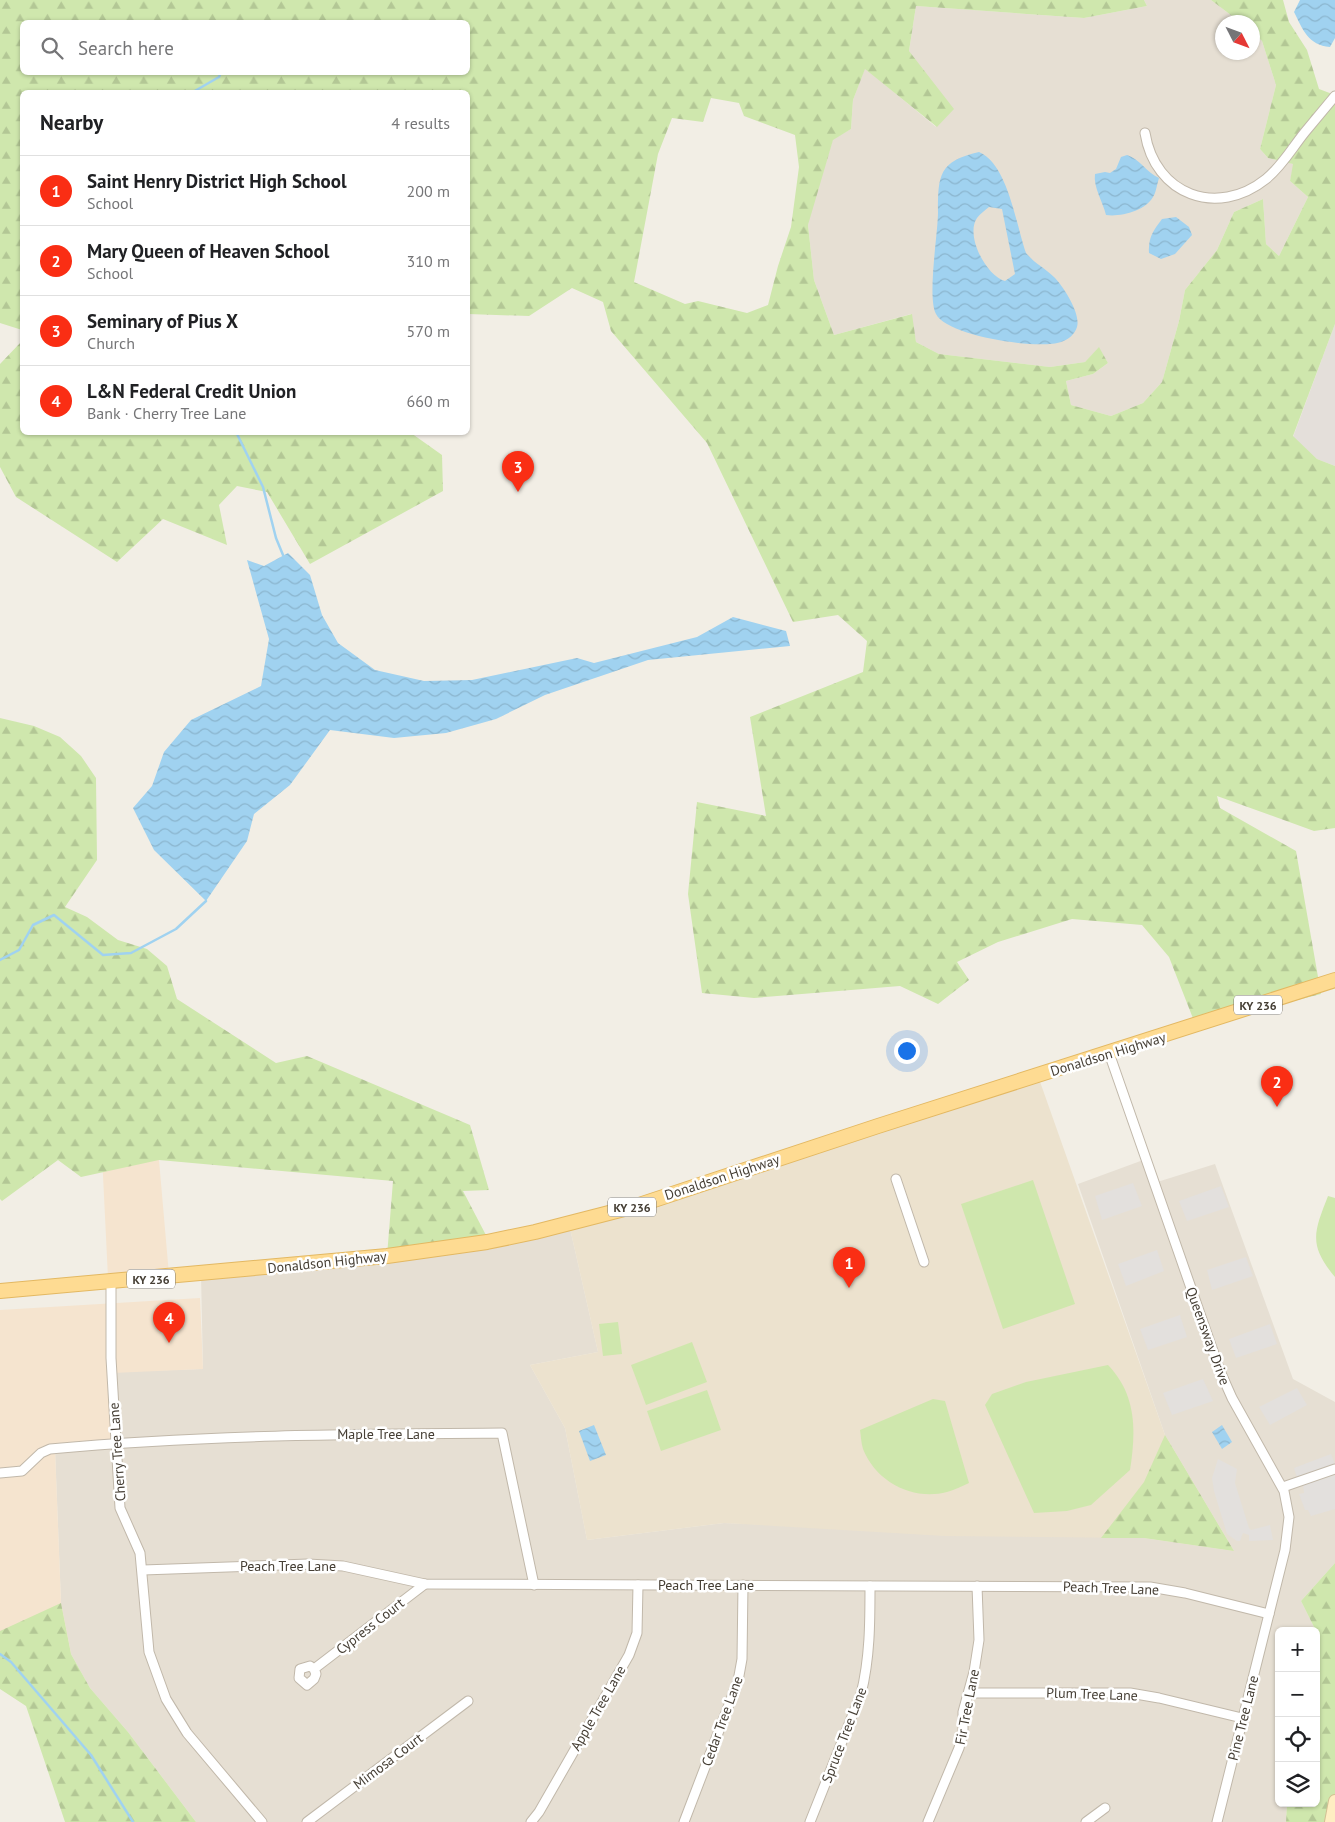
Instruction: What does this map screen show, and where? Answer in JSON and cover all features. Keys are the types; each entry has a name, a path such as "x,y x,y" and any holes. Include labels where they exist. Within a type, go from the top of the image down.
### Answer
{"main road":[{"name":"Donaldson Highway","path":"0,1291 435,1250 534,1232 636,1206 878,1126 1335,980"},
{"path":"1331,1822 1335,1801"}],"street":[{"path":"1145,133 1151,157 1179,190 1196,197 1222,197 1256,185 1276,170 1335,96"},
{"name":"Queensway Drive","path":"1109,1053 1220,1371 1232,1398 1283,1487 1288,1504 1288,1532 1285,1550 1269,1614"},
{"path":"896,1179 924,1262"},
{"name":"Cherry Tree Lane","path":"111,1282 111,1358 120,1508 140,1553 143,1570 148,1652 166,1699 187,1733 262,1822"},
{"name":"Maple Tree Lane","path":"117,1444 317,1434 502,1433 534,1585"},
{"path":"0,1474 22,1472 41,1453 50,1449 117,1444"},
{"path":"1283,1487 1335,1469"},
{"name":"Peach Tree Lane","path":"143,1570 308,1564 343,1566 425,1584 1150,1587 1185,1593 1269,1614"},
{"name":"Cypress Court","path":"314,1669 425,1584"},
{"name":"Apple Tree Lane","path":"531,1822 539,1812 629,1655 637,1633 638,1585"},
{"name":"Cedar Tree Lane","path":"684,1822 738,1681 742,1659 742,1586"},
{"name":"Spruce Tree Lane","path":"810,1822 861,1694 870,1645 870,1586"},
{"name":"Fir Tree Lane","path":"928,1822 959,1748 963,1733 963,1712 978,1640 977,1586"},
{"name":"Pine Tree Lane","path":"1218,1822 1269,1614"},
{"name":"Plum Tree Lane","path":"968,1693 1130,1693 1242,1718"},
{"name":"Mimosa Court","path":"307,1822 468,1700"},
{"path":"1086,1822 1105,1808"}],"shaded area":[{"path":"1144,0 1211,0 1231,15 1215,15 1215,60 1260,60 1260,39 1262,41 1276,85 1260,149 1268,158 1294,164 1290,181 1308,197 1279,256 1266,244 1263,199 1234,212 1217,250 1185,290 1179,321 1162,382 1143,403 1111,416 1071,405 1066,381 1093,374 1108,363 1099,348 1085,362 1050,367 939,354 916,342 911,314 834,335 814,280 808,225 810,214 833,139 851,129 853,100 865,68 936,127 909,51 916,6 1084,18 1147,6"},
{"path":"1335,324 1335,466 1317,459 1293,437"},
{"path":"1038,1076 1165,1435 1234,1551 1144,1538 945,1536 724,1523 587,1540 565,1428 530,1365 598,1352 569,1224"},
{"path":"102,1155 159,1160 169,1275 108,1278"},
{"path":"1146,1159 1154,1183 1215,1164 1293,1379 1335,1402 1335,1563 1301,1601 1314,1627 1275,1627 1275,1807 1287,1807 1286,1822 196,1822 128,1732 90,1688 71,1654 61,1603 55,1449 112,1372 203,1369 201,1274 387,1256 569,1224 598,1352 530,1365 565,1428 587,1540 724,1523 1144,1538 1234,1551 1165,1435 1078,1184"},
{"path":"1133,1183 1142,1206 1102,1220 1095,1196"},
{"path":"1221,1186 1229,1207 1187,1221 1179,1201"},
{"path":"1157,1250 1164,1271 1126,1286 1118,1264"},
{"path":"1246,1257 1253,1276 1212,1290 1207,1270"},
{"path":"200,1298 203,1369 112,1373 117,1444 55,1449 61,1603 71,1654 0,1671 0,1310"},
{"path":"1180,1315 1187,1337 1148,1350 1140,1329"},
{"path":"1270,1324 1277,1344 1236,1358 1229,1339"},
{"path":"1203,1379 1213,1401 1172,1415 1163,1393"},
{"path":"1297,1388 1307,1405 1270,1425 1259,1407"},
{"path":"1331,1454 1335,1464 1297,1478 1294,1468"},
{"path":"1218,1459 1237,1469 1235,1483 1249,1528 1251,1530 1270,1525 1273,1540 1249,1541 1249,1535 1243,1533 1240,1541 1237,1541 1227,1534 1212,1478"},
{"path":"1335,1475 1335,1509 1311,1516 1308,1510 1305,1510 1299,1494 1304,1493 1303,1485"}],"green space":[{"path":"0,0 1144,0 1147,6 1084,18 916,6 909,51 954,109 937,127 865,69 853,100 851,129 833,140 808,225 814,280 834,335 912,314 916,342 939,354 1050,367 1085,362 1099,347 1108,363 1093,374 1066,381 1071,405 1111,416 1143,403 1162,382 1179,321 1185,290 1217,250 1234,212 1263,199 1266,244 1279,256 1308,197 1290,181 1293,164 1268,158 1260,149 1276,85 1260,39 1260,15 1231,15 1211,0 1283,0 1289,22 1307,50 1319,89 1335,95 1335,324 1293,436 1317,459 1335,466 1335,828 1314,831 1217,796 1220,808 1296,851 1321,994 1196,1026 1169,957 1142,925 1072,919 998,942 957,962 969,980 938,1004 900,986 754,998 702,993 688,894 697,802 766,816 750,717 863,672 867,641 838,615 793,622 707,443 611,331 603,302 572,288 529,316 470,314 470,90 20,90 20,329 0,323","holes":["711,98 739,103 744,116 795,135 799,167 791,227 768,305 747,313 698,301 685,304 634,282 658,154 672,118 703,122"]},
{"path":"20,343 20,435 414,435 442,455 443,491 310,564 267,492 237,486 219,505 227,545 163,519 117,562 16,497 0,467 0,364"},
{"path":"0,718 34,726 60,737 81,756 96,778 97,860 65,907 87,917 118,940 147,949 167,966 177,999 276,1063 307,1056 470,1125 489,1190 463,1191 488,1239 387,1256 393,1181 159,1160 81,1177 58,1160 2,1201 0,1199"},
{"path":"1033,1180 1075,1304 1003,1329 961,1204"},
{"path":"1328,1196 1335,1198 1335,1277 1321,1256 1316,1238 1319,1219"},
{"path":"618,1322 622,1354 603,1356 599,1324"},
{"path":"692,1342 707,1382 646,1405 631,1365"},
{"path":"1108,1365 1125,1389 1132,1414 1133,1442 1130,1470 1091,1505 1067,1511 1034,1513 985,1405 992,1394 1026,1382"},
{"path":"707,1390 721,1430 661,1451 647,1411"},
{"path":"933,1399 945,1401 969,1483 947,1492 921,1494 897,1486 877,1471 863,1449 860,1430"},
{"path":"1165,1435 1234,1551 1144,1538 1101,1538 1144,1482"},
{"path":"1335,1563 1335,1822 1286,1822 1287,1807 1320,1807 1320,1627 1314,1627 1301,1601"},
{"path":"61,1603 71,1654 90,1688 128,1732 196,1822 65,1822 26,1706 0,1689 0,1631"}],"water":[{"path":"1300,0 1335,0 1335,38 1330,47 1316,43 1307,36 1294,12"},
{"path":"979,152 989,159 997,169 1010,196 1026,253 1054,277 1071,301 1078,322 1076,330 1066,340 1049,344 1033,344 974,335 944,322 936,314 933,280 940,179 948,165","holes":["989,207 1002,209 1015,274 1005,281 998,278 991,271 979,254 974,234 974,225 977,218 983,212"]},
{"path":"1127,155 1136,159 1159,178 1155,193 1149,202 1139,209 1125,214 1106,215 1097,189 1095,174 1110,173 1116,169 1121,157"},
{"path":"1176,217 1189,227 1192,235 1175,254 1161,259 1149,253 1149,243 1152,235 1162,219"},
{"path":"288,553 310,575 322,615 338,643 375,670 424,681 472,680 577,658 594,663 697,637 733,617 786,631 790,646 648,660 545,695 496,719 446,733 394,738 330,730 290,785 254,814 247,841 206,901 154,850 133,808 152,786 164,752 191,720 261,686 269,639 247,560 264,566"},
{"path":"594,1425 606,1455 590,1461 579,1431"},
{"path":"1222,1425 1232,1442 1222,1449 1212,1432"}],"waterway":[{"path":"196,90 220,75"},
{"path":"237,435 263,487 276,538 283,555"},
{"path":"0,960 19,950 33,925 54,915 103,955 131,953 176,929 206,901"},
{"path":"0,1654 11,1662 91,1755 133,1822"}],"place":[{"name":"Seminary of Pius X","path":"518,492"},
{"name":"Mary Queen of Heaven School","path":"1277,1107"},
{"name":"Saint Henry District High School","path":"849,1288"},
{"name":"L&N Federal Credit Union","path":"169,1343"}]}
